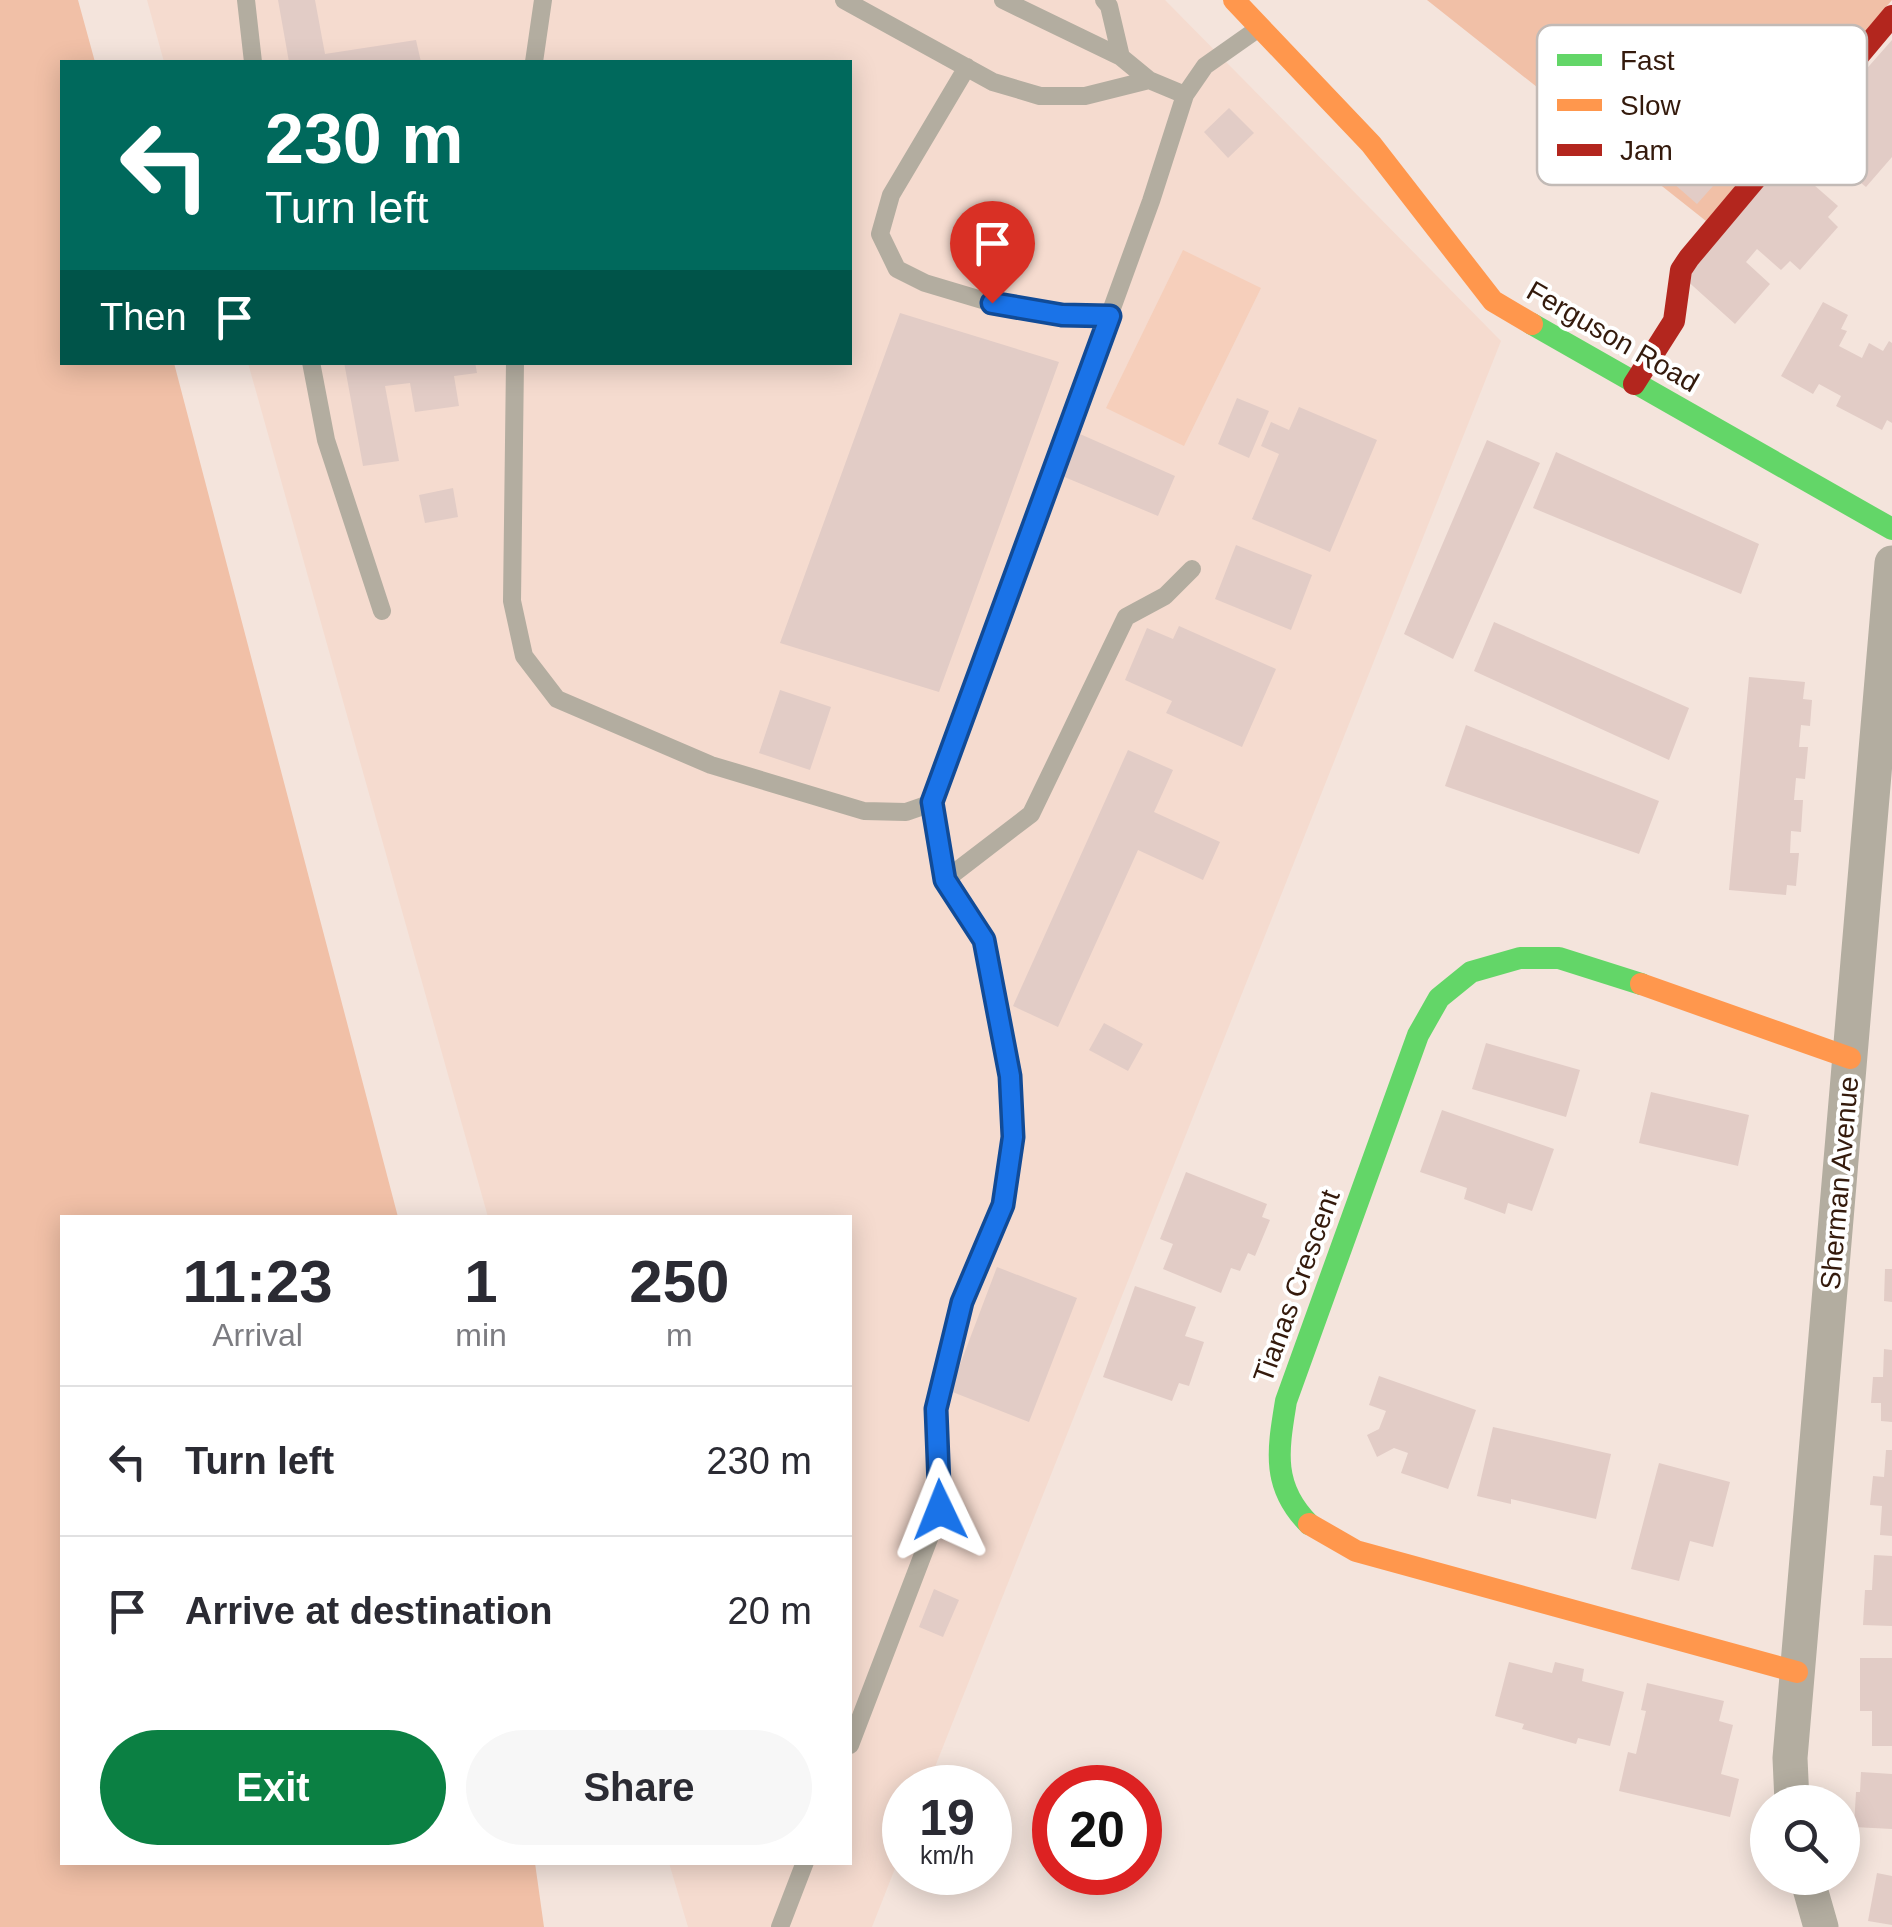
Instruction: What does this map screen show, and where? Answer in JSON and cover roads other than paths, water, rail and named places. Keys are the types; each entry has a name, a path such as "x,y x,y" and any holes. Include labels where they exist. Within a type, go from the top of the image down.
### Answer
{"street":[{"name":"Ferguson Road","path":"1234,0 1371,144 1494,301 1892,529"},
{"path":"1867,46 1892,16"},
{"path":"1634,384 1674,321 1681,270 1750,185"},
{"name":"Sherman Avenue","path":"1791,1785 1790,1758 1892,564"},
{"name":"Tianas Crescent","path":"1798,1672 1356,1550 1321,1536 1294,1512 1287,1497 1280,1481 1278,1442 1286,1401 1418,1035 1439,998 1471,972 1520,958 1558,958 1850,1058"},
{"path":"1812,1895 1821,1927"}],"lane":[{"path":"246,0 253,60"},
{"path":"534,60 543,0"},
{"path":"844,0 994,82 1040,96 1084,96 1149,80"},
{"path":"1003,0 1122,57 1149,80 1186,95"},
{"path":"1104,0 1122,57"},
{"path":"852,1740 940,1510 936,1409 962,1302 1003,1205 1013,1137 1010,1076 984,940 945,880 932,802 1110,316 1186,95 1205,66 1259,27"},
{"path":"967,67 890,194 880,234 897,269 992,303 1062,315 1110,316"},
{"path":"312,365 326,440 382,612"},
{"path":"515,365 512,602 524,656 556,699 710,765 864,811 906,812 932,802"},
{"path":"945,880 1032,814 1126,617 1166,596 1192,569"},
{"path":"780,1927 804,1865"}]}
